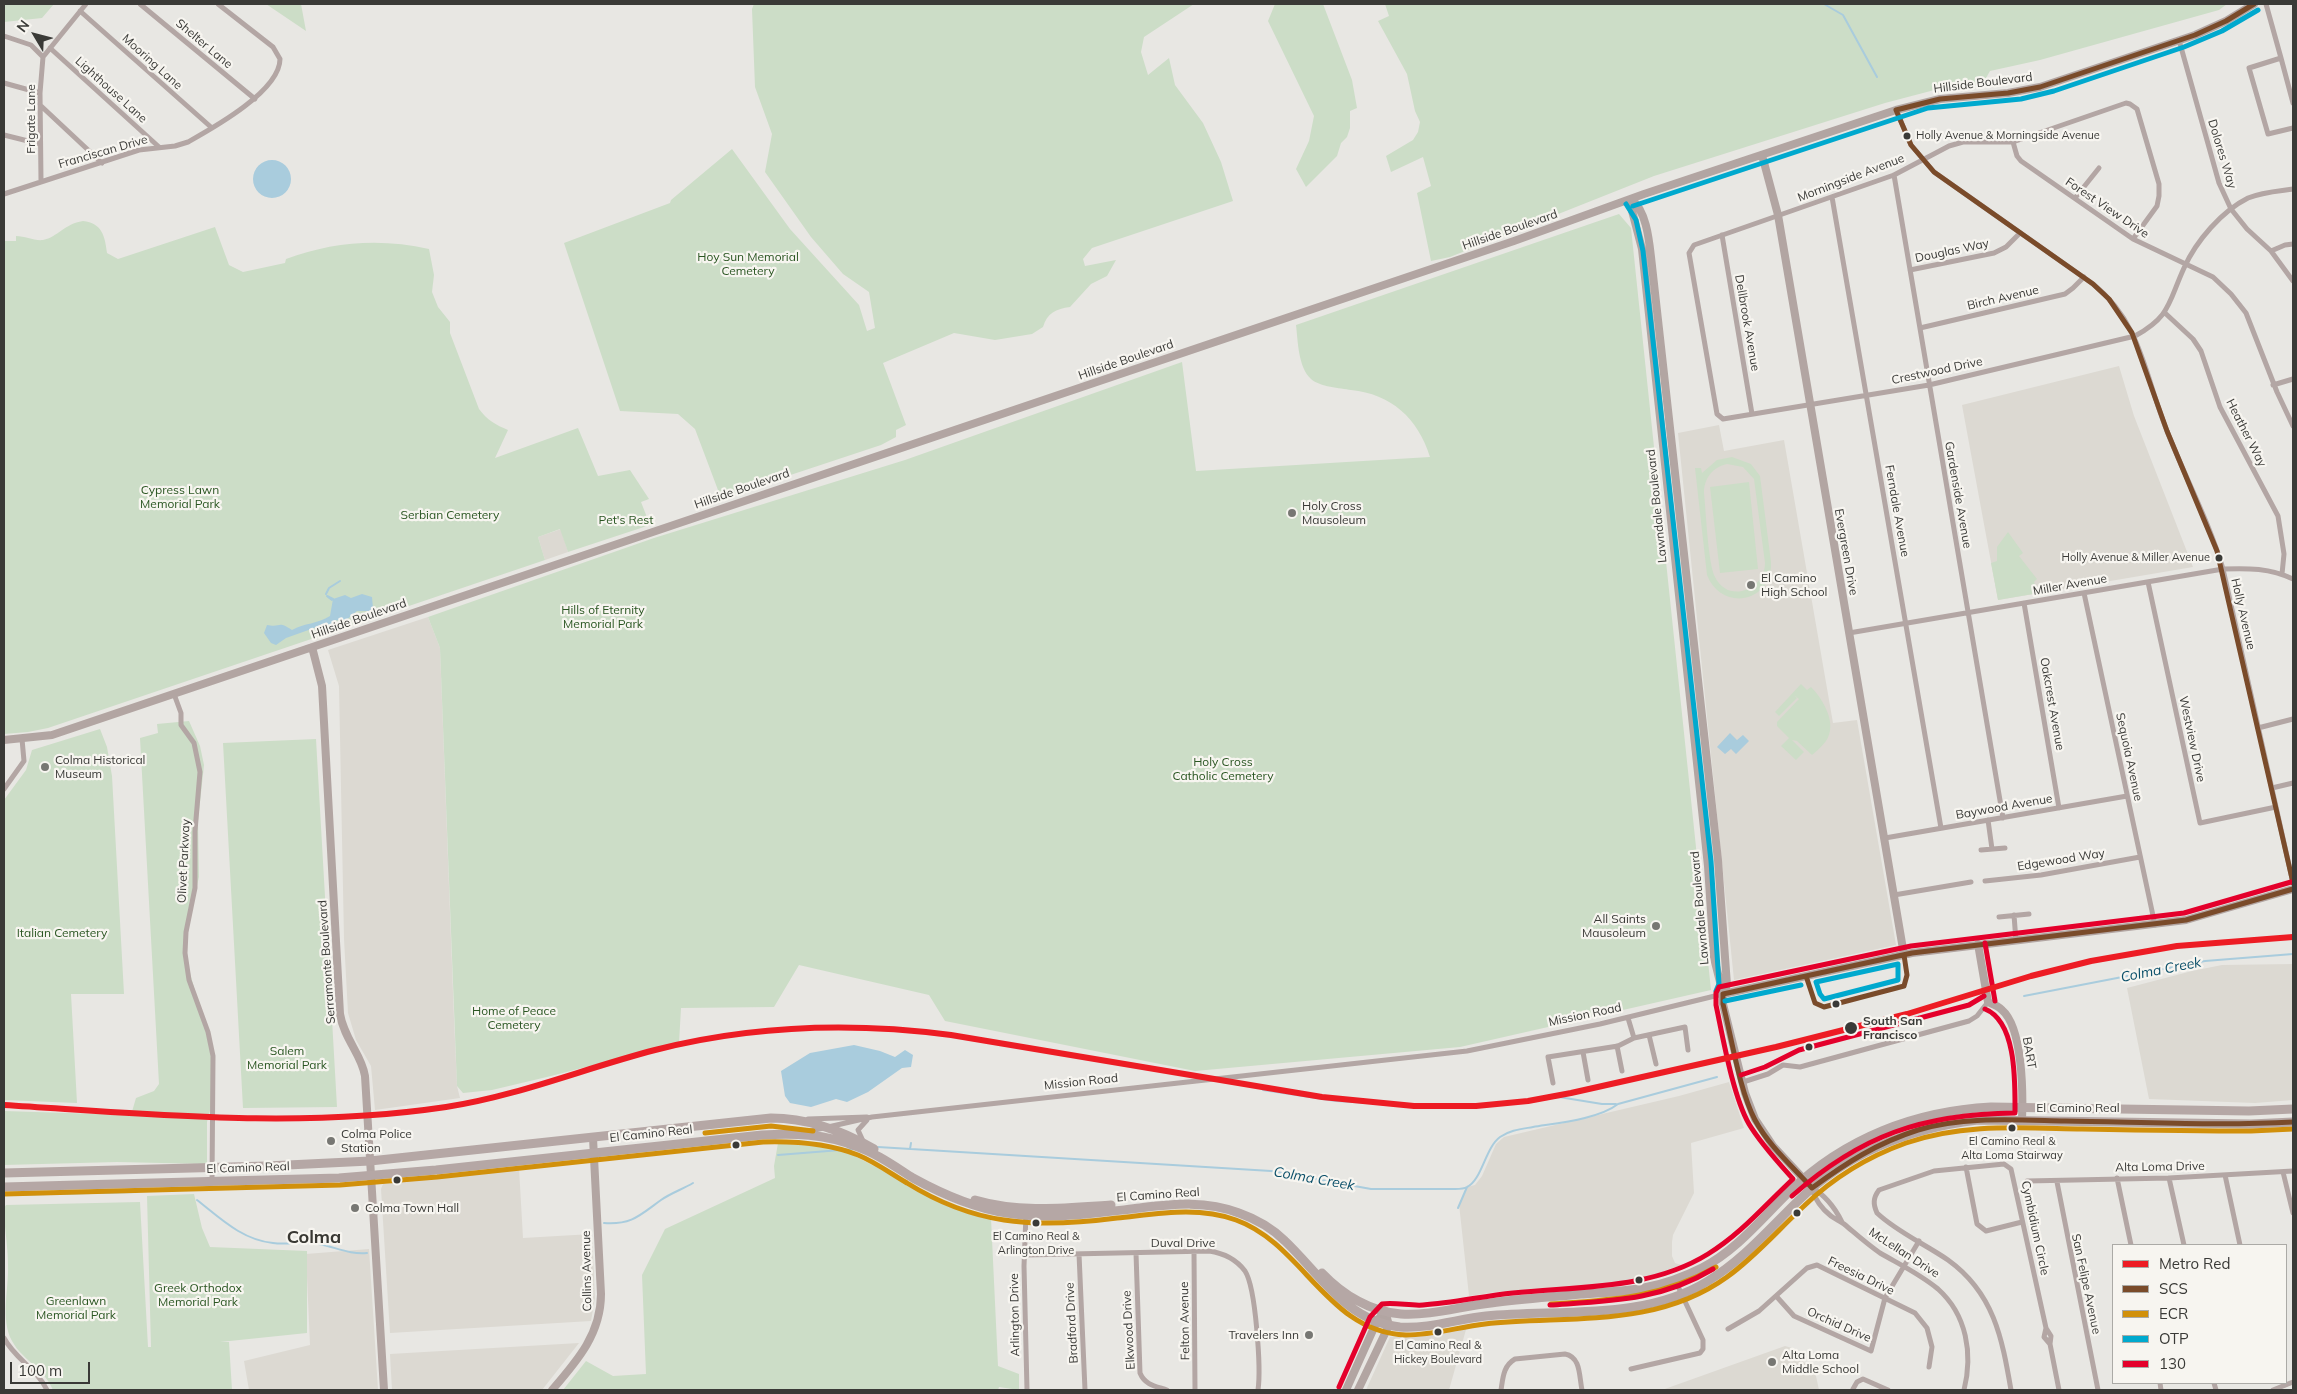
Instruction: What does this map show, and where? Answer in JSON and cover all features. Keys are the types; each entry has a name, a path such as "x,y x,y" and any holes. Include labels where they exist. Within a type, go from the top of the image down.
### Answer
{"main road":[{"name":"Hillside Boulevard","path":"4,740 22,740 52,734 174,694 1506,244 1631,199 1896,110 1940,98 2008,94 2032,89 2179,40 2218,25 2254,4"},
{"name":"Evergreen Drive","path":"1762,154 1778,215 1904,954"},
{"name":"Lawndale Boulevard","path":"1631,199 1631,207 1642,249 1708,866 1714,958 1723,994"},
{"name":"Lawndale Boulevard","path":"1631,199 1638,206 1645,227 1652,266 1718,860 1727,985 1723,994"},
{"name":"Serramonte Boulevard","path":"312,647 320,672 323,692 340,1014 346,1035 364,1071 384,1390"},
{"name":"Mission Road","path":"1723,994 1904,954 2155,925 2218,912 2293,889"},
{"path":"1978,944 1988,1002"},
{"name":"McLellan Drive","path":"1723,994 1723,1004 1751,1109 1760,1128 1812,1188"},
{"name":"BART","path":"1988,1002 2002,1010 2011,1025 2021,1066 2022,1120"},
{"name":"El Camino Real","path":"4,1187 212,1182 371,1175 791,1134 819,1136 851,1144 873,1154 931,1187 964,1202 996,1212 1026,1212 1188,1198 1212,1199 1232,1204 1253,1212 1280,1229 1329,1280 1351,1297 1385,1311 1415,1314 1491,1303 1625,1292 1649,1288 1674,1280 1705,1266 1730,1249 1804,1179 1846,1148 1898,1124 1954,1110 2022,1107 2293,1110"},
{"path":"2160,1122 2166,1110"},
{"path":"2268,1124 2269,1111"},
{"name":"El Camino Real","path":"4,1173 212,1168 370,1161 757,1120 784,1119 829,1128 865,1143 925,1179 952,1191 1026,1212 1054,1217 1188,1204 1210,1205 1230,1210 1270,1228 1285,1241 1340,1299 1361,1314 1389,1325 1406,1327 1497,1315 1626,1308 1652,1304 1681,1295 1710,1280 1739,1259 1812,1188 1836,1169 1867,1151 1919,1130 1978,1120 2268,1124 2293,1122"},
{"name":"Collins Avenue","path":"552,1390 584,1351 599,1317 601,1294 593,1138"},
{"path":"1346,1390 1377,1320 1385,1311"},
{"path":"1358,1390 1389,1325 1385,1311"}],"street":[{"path":"4,36 31,45 43,56 86,4"},
{"name":"Shelter Lane","path":"140,4 256,99"},
{"name":"Franciscan Drive","path":"4,194 139,150 182,144 212,128 256,99 280,64 280,59 272,48 218,4"},
{"path":"2266,4 2293,103"},
{"name":"Mooring Lane","path":"80,11 212,128"},
{"name":"Dolores Way","path":"2179,40 2219,183 2231,209 2247,229 2271,251 2293,282"},
{"name":"Lighthouse Lane","path":"50,48 159,147"},
{"name":"Frigate Lane","path":"41,181 40,93 43,56"},
{"path":"2282,58 2249,68 2268,134 2293,128"},
{"path":"4,83 40,93"},
{"name":"Morningside Avenue","path":"1722,235 1894,175 1949,146 1963,142 2013,142 2126,103 2135,106 2159,184 2159,196 2156,206 2133,239"},
{"path":"40,106 102,163"},
{"name":"Holly Avenue","path":"1896,110 1906,136 1922,160 1943,179 2084,277 2115,305 2135,336 2164,423 2216,544 2293,883"},
{"path":"4,135 40,144"},
{"name":"Forest View Drive","path":"2013,142 2021,161 2074,198 2133,239 2212,278 2231,294 2246,313 2273,385 2293,426"},
{"path":"2074,198 2099,168"},
{"name":"Gardenside Avenue","path":"1894,175 2002,818"},
{"name":"Crestwood Drive","path":"1722,235 1694,245 1689,253 1717,414 1723,419 1929,385 2135,336 2152,326 2166,313 2185,265 2204,237 2231,209 2249,198 2293,189"},
{"name":"Ferndale Avenue","path":"1832,197 1941,828"},
{"name":"Douglas Way","path":"1910,270 1994,253 2006,247 2020,233"},
{"name":"Dellbrook Avenue","path":"1722,235 1752,414"},
{"path":"2271,251 2284,245 2293,244"},
{"name":"Birch Avenue","path":"1920,328 2065,294 2084,277"},
{"name":"Heather Way","path":"2166,313 2192,338 2200,351 2220,407 2278,516 2284,554 2282,574"},
{"path":"2273,385 2293,379"},
{"name":"Miller Avenue","path":"1849,634 2223,569 2258,568 2293,579"},
{"name":"Westview Drive","path":"2148,582 2200,823 2276,807"},
{"name":"Sequoia Avenue","path":"2084,593 2155,925"},
{"name":"Oakcrest Avenue","path":"2024,603 2059,808"},
{"name":"Olivet Parkway","path":"174,694 181,713 181,726 194,743 200,772 195,831 195,888 185,939 185,953 189,980 212,1049 214,1074 211,1144 212,1182"},
{"path":"2258,728 2293,720"},
{"path":"4,789 24,761 22,740"},
{"path":"2272,788 2293,783"},
{"name":"Baywood Avenue","path":"1885,838 2127,796"},
{"path":"1988,820 1992,849"},
{"path":"1981,850 2005,848"},
{"name":"Edgewood Way","path":"1985,881 2041,875 2140,857"},
{"path":"1894,895 1971,882"},
{"path":"1999,917 2029,914"},
{"path":"2014,915 2016,941"},
{"name":"Mission Road","path":"784,1119 872,1117 1467,1051 1628,1018 1723,994"},
{"path":"1743,1082 1768,1074 1783,1065 1800,1067 1969,1021 1977,1016 1988,1002"},
{"path":"1628,1018 1634,1038"},
{"path":"1553,1083 1548,1057 1617,1046 1634,1038 1685,1027 1688,1050"},
{"path":"1650,1035 1656,1064"},
{"path":"1617,1046 1622,1071"},
{"path":"1583,1052 1588,1080"},
{"path":"865,1143 859,1136 858,1130 862,1124 872,1117"},
{"name":"Mission Road","path":"791,1134 829,1128 872,1117"},
{"name":"Cymbidium Circle","path":"2011,1390 2001,1335 1980,1291 1949,1261 1877,1213 1874,1206 1874,1196 1879,1190 1934,1171 2004,1164 2011,1170 2046,1328 2051,1336 2050,1344 2059,1390"},
{"path":"1966,1167 1977,1224 1986,1231 2022,1222"},
{"name":"Alta Loma Drive","path":"2027,1181 2057,1182 2117,1178 2224,1176 2293,1171"},
{"path":"2283,1172 2293,1214"},
{"path":"2224,1176 2240,1244"},
{"path":"2117,1178 2131,1244"},
{"path":"2169,1178 2184,1244"},
{"name":"San Felipe Avenue","path":"2057,1182 2098,1390"},
{"name":"McLellan Drive","path":"1812,1188 1814,1198 1831,1216 1842,1222 1878,1252 1939,1290 1959,1318 1966,1336 1970,1355 1964,1390"},
{"name":"Arlington Drive","path":"1026,1212 1024,1266 1027,1390"},
{"name":"Orchid Drive","path":"1777,1297 1794,1316 1871,1351 1885,1298 1919,1241"},
{"name":"Duval Drive","path":"1025,1256 1209,1251 1225,1255 1236,1261 1246,1272 1254,1311 1258,1390"},
{"name":"Felton Avenue","path":"1194,1252 1195,1390"},
{"name":"Bradford Drive","path":"1079,1254 1084,1390"},
{"name":"Elkwood Drive","path":"1136,1254 1140,1373 1143,1380 1149,1384 1167,1390"},
{"name":"Freesia Drive","path":"1728,1328 1758,1311 1777,1297 1807,1268 1817,1266 1915,1314 1927,1328 1932,1347 1929,1367"},
{"path":"1631,1369 1700,1353 1704,1349 1698,1327 1693,1323 1674,1280"},
{"path":"4,1338 16,1357 39,1378 47,1390"},
{"path":"1501,1390 1505,1369 1508,1363 1515,1359 1565,1354 1571,1355 1577,1360 1582,1390"},
{"path":"1853,1389 1857,1382 1863,1379 1888,1390"},
{"path":"2273,1390 2293,1382"}],"shaded area":[{"path":"2119,366 2134,416 2193,567 1998,600 1962,405"},
{"name":"El Camino High School","path":"1719,425 1724,451 1784,440 1833,723 1857,720 1896,945 1734,980 1678,433"},
{"path":"561,529 568,552 545,560 538,537"},
{"path":"428,617 440,648 454,1019 457,1086 460,1098 375,1110 371,1066 356,1040 348,1013 344,939 339,686 328,650"},
{"path":"2293,964 2293,1100 2255,1103 2149,1099 2127,988 2222,965"},
{"path":"1729,1082 1744,1128 1691,1143 1694,1193 1673,1235 1672,1242 1672,1256 1675,1263 1681,1265 1655,1277 1628,1284 1496,1292 1469,1296 1459,1204 1467,1187 1475,1185 1482,1176 1496,1144 1504,1137 1679,1096"},
{"path":"519,1168 523,1238 592,1234 595,1298 591,1321 390,1333 381,1189 383,1184"},
{"path":"369,1249 378,1390 249,1390 244,1361 310,1345 306,1254"},
{"path":"1467,1326 1449,1390 1366,1390 1390,1337"},
{"path":"579,1343 542,1390 392,1390 390,1354"},
{"name":"Alta Loma Middle School","path":"1785,1346 1792,1348 1816,1376 1819,1390 1662,1390"}],"green space":[{"path":"4,4 54,4 42,18 4,22"},
{"path":"266,4 301,4 306,31"},
{"name":"Hoy Sun Memorial Cemetery","path":"754,4 1194,4 1144,37 1141,52 1148,75 1169,58 1175,85 1203,123 1221,162 1233,201 1092,248 1083,259 1085,266 1116,260 1107,276 1091,284 1070,307 1053,312 1047,318 1043,327 1032,334 995,340 954,333 883,363 906,425 896,430 896,437 881,445 721,498 695,429 678,414 620,411 564,243 670,203 671,200 732,149 790,229 859,305 867,331 875,328 869,292 843,274 811,237 765,172 772,134 755,87 752,9"},
{"path":"1275,4 1323,4 1352,80 1357,108 1350,111 1350,128 1347,137 1341,143 1337,156 1306,187 1296,169 1309,141 1314,116 1268,21"},
{"path":"1385,4 2227,4 2219,10 2040,60 1990,71 1982,85 1942,88 1885,103 1654,176 1450,257 1431,261 1417,193 1431,186 1423,157 1391,172 1386,156 1413,140 1418,132 1420,122 1415,111 1407,74 1378,21 1389,16"},
{"name":"Holy Cross Catholic Cemetery","path":"1619,214 1631,228 1711,990 1460,1047 1195,1071 945,1021 929,995 799,965 774,1007 681,1008 679,1043 492,1090 463,1093 457,1086 440,648 428,617 654,538 905,460 1182,362 1196,471 1430,457 1418,431 1401,410 1379,397 1365,392 1325,385 1311,379 1303,368 1301,361 1296,325"},
{"name":"Cypress Lawn Memorial Park","path":"83,221 94,224 101,231 104,236 107,253 118,259 215,227 229,265 243,272 285,263 286,259 303,253 339,245 374,243 429,249 434,275 432,292 438,307 450,322 450,333 479,409 492,422 508,430 495,458 578,428 598,476 630,470 649,499 641,502 650,525 568,552 560,529 538,537 545,560 48,728 4,734 4,241 16,241 16,236 43,240 71,225"},
{"path":"1732,457 1751,464 1760,476 1771,562 1769,576 1764,586 1756,594 1745,598 1734,598 1724,595 1714,587 1707,575 1695,468 1701,468 1702,473 1717,460","holes":["1722,465 1743,467 1754,479 1765,563 1759,580 1753,586 1737,592 1728,590 1715,577 1709,549 1704,488 1710,474"]},
{"path":"1749,482 1758,569 1720,573 1710,487"},
{"path":"2008,532 2023,553 2019,556 2037,579 2034,582 2039,593 1998,600 1991,563 1997,561 1997,547"},
{"path":"1801,684 1807,690 1811,687 1820,698 1828,712 1830,727 1826,741 1812,755 1797,741 1792,740 1804,752 1796,760 1781,746 1789,738 1777,726 1777,722 1799,699 1794,695 1797,698 1779,716 1775,712"},
{"path":"189,721 200,746 204,765 198,821 199,877 189,919 186,958 213,1058 211,1107 207,1122 207,1164 117,1162 4,1165 4,1111 131,1115 136,1098 154,1091 159,1084 140,738 158,733 157,724"},
{"name":"Italian Cemetery","path":"100,729 107,747 112,776 124,994 71,994 77,1103 4,1100 4,800 26,770 32,750"},
{"name":"Salem Memorial Park","path":"316,739 337,1107 243,1108 223,743"},
{"path":"778,1143 841,1149 946,1203 991,1218 998,1366 1019,1374 1019,1390 999,1387 998,1390 563,1390 586,1361 613,1376 646,1374 642,1275 665,1229 775,1178 774,1166"},
{"name":"Greenlawn Memorial Park","path":"194,1194 202,1228 210,1247 307,1251 307,1333 220,1342 229,1342 232,1390 53,1390 44,1375 17,1348 8,1332 6,1304 8,1265 4,1215 6,1205 140,1202 148,1347 151,1347 147,1196"}],"water":[{"path":"272,160 279,161 285,166 290,172 290,186 285,192 279,197 272,198 265,197 259,192 254,186 253,179 254,172 259,166 265,161"},
{"path":"362,594 372,597 373,608 369,611 357,611 345,621 335,620 330,627 317,627 286,638 276,645 271,643 264,633 267,625 281,625 292,630 321,621 330,616 333,599 345,595 351,598"},
{"path":"1730,733 1737,740 1743,735 1749,741 1736,754 1731,749 1725,754 1717,747"},
{"path":"854,1045 880,1051 895,1057 905,1050 913,1055 911,1067 902,1068 868,1092 847,1102 836,1099 811,1107 790,1103 785,1096 781,1071 810,1053"}],"waterway":[{"path":"1824,4 1843,15 1877,77"},
{"path":"326,594 329,588 340,581"},
{"path":"327,596 333,599"},
{"path":"328,597 332,600"},
{"name":"Colma Creek","path":"2024,996 2205,961 2293,954"},
{"name":"Colma Creek","path":"878,1147 1271,1171 1371,1189 1460,1189 1466,1188 1472,1183 1495,1142 1508,1133 1520,1129 1589,1117 1618,1104 1717,1077"},
{"path":"1263,1090 1336,1101 1436,1107 1501,1104 1559,1097 1602,1104 1616,1104"},
{"name":"Colma Creek","path":"910,1149 911,1143"},
{"name":"Colma Creek","path":"778,1155 853,1149"},
{"name":"Colma Creek","path":"604,1223 629,1221 693,1183"},
{"path":"1458,1208 1467,1187"},
{"name":"Colma Creek","path":"4,1195 137,1192"},
{"name":"Colma Creek","path":"197,1200 223,1221 251,1238 279,1243 313,1243 349,1252 367,1253"}],"metro line":[{"name":"Red","path":"4,1105 225,1118 336,1117 391,1114 446,1107 499,1096 629,1057 692,1042 765,1031 839,1027 876,1028 951,1035 1322,1097 1414,1106 1476,1106 1528,1101 1571,1093 1776,1047 1907,1014 2031,976 2091,961 2177,946 2293,937"}],"transit line":[{"name":"SCS","path":"1896,110 1940,99 2008,93 2040,87 2195,35 2226,21 2254,4"},
{"name":"OTP","path":"1633,206 1928,108 2021,99 2054,91 2184,47 2222,31 2258,10"},
{"name":"SCS","path":"1896,110 1911,145 1934,172 2093,284 2109,299 2132,333 2167,431 2217,551 2293,883"},
{"name":"OTP","path":"1626,204 1636,220 1643,251 1711,861 1719,984 1716,991"},
{"name":"130","path":"1339,1387 1370,1317 1382,1304 1434,1304 1513,1293 1614,1284 1662,1274 1686,1266 1720,1246 1742,1228 1793,1179 1759,1138 1743,1112 1729,1066 1716,1005 1716,993 1719,987 1911,946 2184,913 2291,882"},
{"name":"SCS","path":"1723,994 1912,953 2186,920 2293,889"},
{"name":"130","path":"1985,943 1995,1001"},
{"name":"SCS","path":"1806,976 1815,1003 1824,1007 1904,986 1907,975 1904,955"},
{"name":"OTP","path":"1898,964 1898,980 1824,999 1816,982 1898,964"},
{"name":"OTP","path":"1725,1001 1801,985"},
{"name":"SCS","path":"1723,994 1723,1004 1740,1079 1749,1108 1774,1147 1812,1188 1875,1147 1918,1130 1954,1123 2010,1120 2208,1124 2293,1122"},
{"name":"130","path":"1741,1075 1765,1067 1799,1050 1969,1005 1984,996"},
{"name":"130","path":"1792,1196 1843,1157 1895,1132 1951,1118 1982,1114 2015,1113 2014,1070 2009,1040 1995,1016 1985,1009"},
{"name":"ECR","path":"705,1133 771,1126 813,1131"},
{"name":"ECR","path":"4,1194 340,1185 437,1177 763,1142 811,1144 835,1148 858,1155 918,1190 941,1201 991,1218 1018,1222 1060,1223 1192,1212 1207,1213 1236,1220 1259,1232 1280,1248 1317,1286 1356,1320 1379,1330 1406,1335 1426,1334 1485,1324 1610,1317 1670,1305 1699,1294 1727,1277 1757,1252 1815,1196 1851,1169 1906,1143 1949,1132 1993,1128 2230,1131 2293,1129"},
{"name":"ECR","path":"1551,1304 1635,1296 1676,1285 1716,1267"},
{"name":"130","path":"1550,1305 1634,1298 1673,1288 1713,1269"}],"place":[{"name":"Holly Avenue & Morningside Avenue","path":"1907,136"},
{"name":"Holy Cross Mausoleum","path":"1292,513"},
{"name":"Holly Avenue & Miller Avenue","path":"2219,558"},
{"name":"El Camino High School","path":"1751,585"},
{"name":"Colma Historical Museum","path":"45,767"},
{"name":"All Saints Mausoleum","path":"1656,926"},
{"name":"South San Francisco","path":"1851,1028"},
{"name":"El Camino Real & Alta Loma Stairway","path":"2012,1128"},
{"name":"Colma Police Station","path":"331,1141"},
{"name":"Colma Town Hall","path":"355,1208"},
{"name":"El Camino Real & Arlington Drive","path":"1036,1223"},
{"name":"El Camino Real & Hickey Boulevard","path":"1438,1332"},
{"name":"Travelers Inn","path":"1309,1335"},
{"name":"Alta Loma Middle School","path":"1772,1362"}],"district":[{"name":"Colma","path":"314,1238"}],"park label":[{"name":"Serbian Cemetery","path":"450,515"},
{"name":"Pet's Rest","path":"626,520"},
{"name":"Hills of Eternity Memorial Park","path":"603,617"},
{"name":"Home of Peace Cemetery","path":"514,1018"},
{"name":"Greek Orthodox Memorial Park","path":"198,1295"}]}
